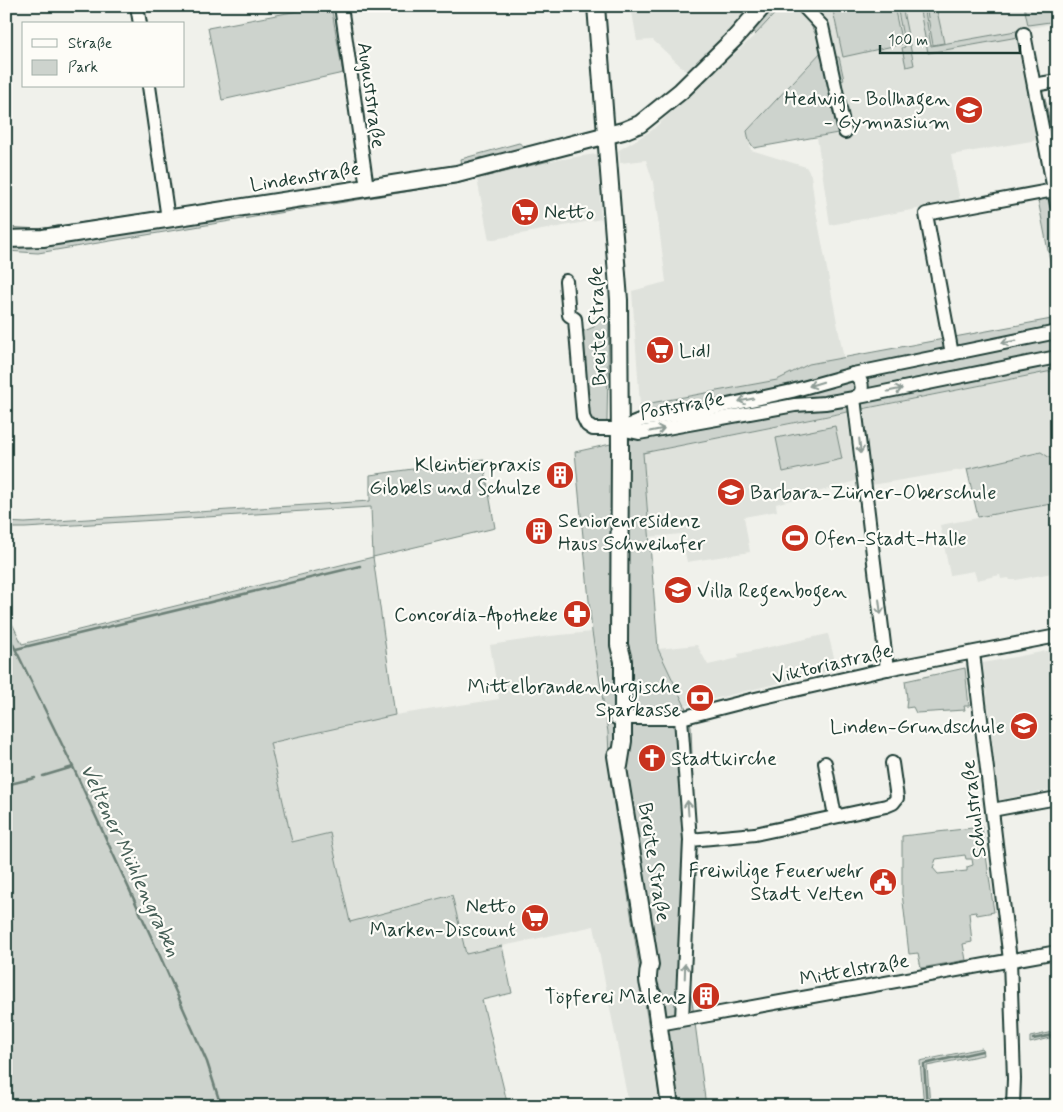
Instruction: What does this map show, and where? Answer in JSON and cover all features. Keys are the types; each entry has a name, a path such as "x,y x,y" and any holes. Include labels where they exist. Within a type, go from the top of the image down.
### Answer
{"main road":[{"name":"Breite Straße","path":"596,6 618,287 620,645 623,661 619,718 623,741 619,766 650,966 655,971 659,992 655,999 670,1106"},
{"name":"Lindenstraße","path":"6,239 43,238 457,174 607,136 640,124 681,91 735,38 763,6"}],"street":[{"path":"137,6 140,22"},
{"name":"Auguststraße","path":"340,6 367,188"},
{"path":"803,6 822,26 845,132"},
{"path":"952,354 926,214 1056,196 1024,34"},
{"path":"1034,85 1057,81"},
{"path":"149,88 168,219"},
{"path":"566,281 569,315 575,319 583,417 587,425 593,429 620,429"},
{"name":"Poststraße","path":"620,429 642,420 700,411 792,391 850,374 1057,332"},
{"name":"Poststraße","path":"620,429 639,433 778,407 825,403 1057,357"},
{"path":"850,374 858,377 862,385 860,394 854,398 887,669"},
{"name":"Viktoriastraße","path":"619,718 681,718 887,669 1057,636"},
{"name":"Schulstraße","path":"973,653 1010,960 1014,1079 1013,1106"},
{"path":"681,718 690,840 682,1020"},
{"path":"825,763 836,816"},
{"path":"690,840 755,834 886,806 893,803 897,798 892,764"},
{"path":"992,810 1057,798"},
{"name":"Mittelstraße","path":"658,1024 1057,952"}],"shaded area":[{"path":"631,6 752,6 688,73 653,40 637,41"},
{"path":"782,6 795,6 808,19 823,50 747,131 751,150 806,167 811,175 815,206 844,359 809,364 777,380 640,405 632,291 666,282 653,182 646,160 620,163 619,150 651,131 755,35"},
{"path":"814,6 919,6 929,53 1018,36 1037,140 951,155 960,201 830,225 817,137 845,132 839,81 844,80 839,57 834,57 824,22"},
{"path":"924,6 1057,6 1057,23 931,47"},
{"path":"596,154 598,156 601,219 489,240 477,179 549,161"},
{"path":"1057,370 1057,478 1053,460 1041,452 967,469 872,485 861,410"},
{"name":"Barbara-Zürner-Oberschule","path":"847,413 856,481 776,504 777,511 744,517 750,552 687,562 681,534 650,537 643,453"},
{"path":"1057,503 1057,572 1016,580 1010,580 1009,578 1001,579 1000,575 977,580 974,571 950,575 940,525"},
{"path":"592,632 608,732 610,779 661,1106 629,1106 594,926 466,954 452,895 350,923 330,833 292,842 270,743 395,715 499,699 490,645"},
{"path":"828,634 837,669 685,706 658,649 697,645 708,665 739,658 738,654"},
{"name":"Linden-Grundschule","path":"1057,649 1057,789 999,800 983,663"}],"green space":[{"path":"331,6 343,73 222,100 208,28"},
{"path":"752,6 782,6 755,35"},
{"path":"795,6 814,6 824,22 834,57 839,57 844,80 840,81 849,131 754,148 749,141 747,131 823,50 808,19"},
{"path":"832,6 894,6 902,44 843,57"},
{"path":"897,6 902,6 914,65 906,67 902,48 905,47"},
{"path":"919,6 924,6 931,46 1027,29 1036,78 1045,98 1057,159 1057,296 1037,195 1047,193 1018,37 928,53"},
{"path":"926,6 936,6 944,43 933,45"},
{"path":"1024,6 1057,6 1057,21 1028,25"},
{"path":"519,143 549,161 459,183 38,253 6,251 6,227 39,229 462,165 461,159"},
{"path":"609,317 607,421 598,423 591,420 587,415 581,336 584,331 594,327 594,319"},
{"path":"1057,318 1057,370 643,453 658,649 685,706 691,726 695,843 688,971 706,1106 661,1106 610,779 608,732 592,632 575,452 642,437 640,405 777,380 809,364"},
{"path":"835,426 842,459 783,472 776,438"},
{"path":"1041,452 1053,460 1057,478 1057,503 978,517 967,469"},
{"path":"483,459 495,528 373,557 371,507 25,528 6,528 6,522 25,523 370,501 370,475"},
{"path":"373,557 395,715 270,743 292,842 330,833 350,922 452,895 466,954 502,946 512,993 482,1000 508,1106 6,1106 6,611 22,644"},
{"path":"965,668 969,706 964,706 965,710 916,713 913,707 906,708 905,681"},
{"path":"982,827 994,912 977,915 976,912 969,913 972,942 963,944 966,960 921,968 918,953 909,954 902,893 902,836","holes":["965,855 966,859 972,859 973,865 967,867 967,871 938,874 933,868 936,859"]},
{"path":"1057,1031 1057,1036 1030,1043 1030,1037"},
{"path":"982,1048 983,1055 927,1066 930,1106 924,1106 920,1061"}],"waterway":[{"path":"16,649 360,566"},
{"name":"Veltener Mühlengraben","path":"6,630 73,767 160,956 207,1062 221,1106"},
{"path":"43,776 73,767"},
{"path":"6,785 35,778"},
{"path":"1033,1039 1057,1034"},
{"path":"927,1106 924,1064 982,1051"}],"place":[{"name":"Hedwig - Bollhagen - Gymnasium","path":"969,110"},
{"name":"Netto","path":"525,212"},
{"name":"Lidl","path":"660,350"},
{"name":"Kleintierpraxis Gibbels und Schulze","path":"560,475"},
{"name":"Barbara-Zürner-Oberschule","path":"731,492"},
{"name":"Seniorenresidenz Haus Schweihofer","path":"539,531"},
{"name":"Ofen-Stadt-Halle","path":"795,538"},
{"name":"Villa Regenbogen","path":"678,590"},
{"name":"Concordia-Apotheke","path":"577,614"},
{"name":"Mittelbrandenburgische Sparkasse","path":"700,698"},
{"name":"Linden-Grundschule","path":"1024,726"},
{"name":"Stadtkirche","path":"652,758"},
{"name":"Freiwilige Feuerwehr Stadt Velten","path":"883,882"},
{"name":"Netto Marken-Discount","path":"535,918"},
{"name":"Töpferei Malenz","path":"706,996"}]}
